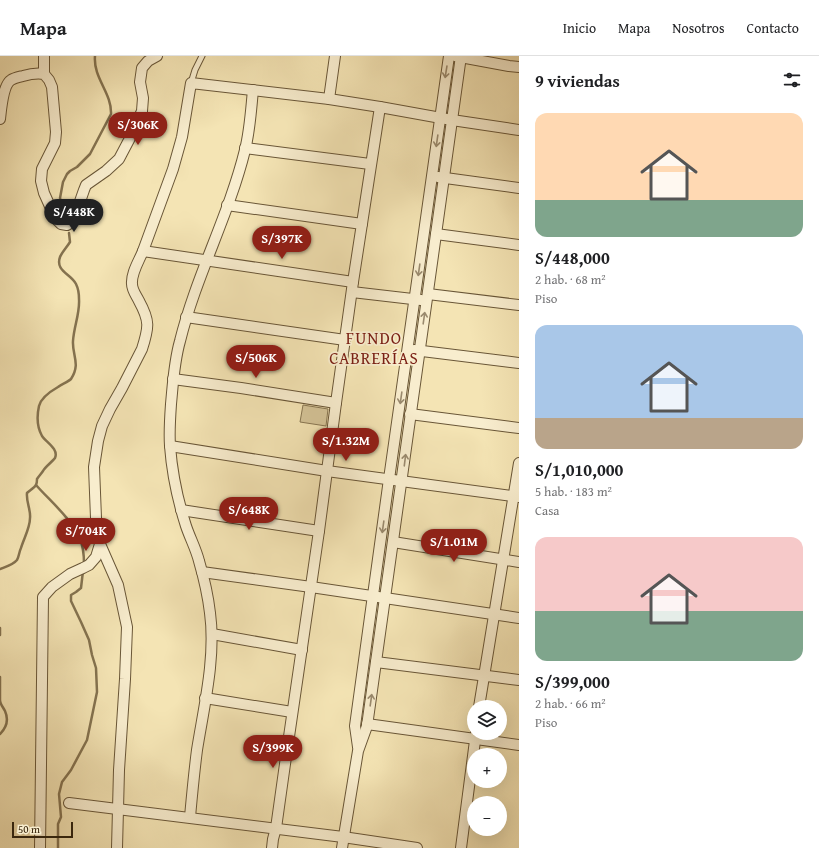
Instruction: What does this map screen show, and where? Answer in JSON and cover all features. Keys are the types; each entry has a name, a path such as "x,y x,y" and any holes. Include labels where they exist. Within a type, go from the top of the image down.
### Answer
{"street":[{"path":"44,56 44,74 52,87 56,132 55,142 42,169 41,181 44,193 57,220 61,224 67,225 72,222 86,185 113,165 119,159 126,147 142,111 143,98 140,82 142,68 148,61 158,56"},
{"path":"329,99 335,56"},
{"path":"358,751 355,726 449,56"},
{"path":"342,848 358,751 367,724 452,120 459,56 519,67"},
{"path":"0,119 6,88 11,79 36,73 44,74"},
{"path":"117,848 127,627 118,585 100,544 96,518 95,456 102,426 142,349 146,337 148,320 132,286 132,281 134,272 175,163 182,137 191,83 329,99 519,130"},
{"path":"190,818 196,753 205,698 212,634 210,612 202,572 199,560 186,528 175,480 170,446 173,379 179,342 186,317 238,173 250,124 254,90"},
{"path":"272,848 319,531 352,287 380,107"},
{"path":"245,148 370,164"},
{"path":"432,176 519,188"},
{"path":"227,205 362,224"},
{"path":"436,234 519,245"},
{"path":"143,251 207,260 415,300 427,298 519,305"},
{"path":"186,317 345,340"},
{"path":"408,349 519,363"},
{"path":"173,379 336,403"},
{"path":"410,414 519,428"},
{"path":"170,446 402,481 517,496"},
{"path":"480,700 494,614 517,496 519,463"},
{"path":"181,510 319,531"},
{"path":"393,542 519,562"},
{"path":"40,848 44,597 52,587 70,574 93,561 96,557 100,544"},
{"path":"202,572 519,618"},
{"path":"212,634 302,650"},
{"path":"376,662 519,680"},
{"path":"205,698 292,712"},
{"path":"367,724 467,735"},
{"path":"461,848 474,740"},
{"path":"495,740 519,745"},
{"path":"69,803 343,836 417,848"}],"lane":[{"path":"191,83 195,70 202,56"}],"shaded area":[{"path":"303,405 328,409 326,426 300,422"}],"waterway":[{"path":"65,218 60,198 63,182 67,174 77,167 90,154 111,114 111,106 99,78 95,64 95,56"},
{"path":"0,569 11,565 18,559 30,522 27,493 37,484 37,479 56,455 54,449 42,436 39,429 38,410 40,403 49,393 71,379 74,374 76,364 73,341 79,309 79,293 76,284 62,269 59,262 61,255 70,242 69,233"},
{"path":"36,485 66,517 76,531 82,545 84,564"},
{"path":"58,848 58,824 61,817 59,794 62,782 71,770 87,740 97,692 96,668 89,640 71,601 71,595 81,588 83,571"},
{"path":"0,628 0,635"},
{"path":"0,677 0,701 5,711 7,721 0,734"}],"district":[{"name":"FUNDO CABRERÍAS","path":"374,347"}]}
